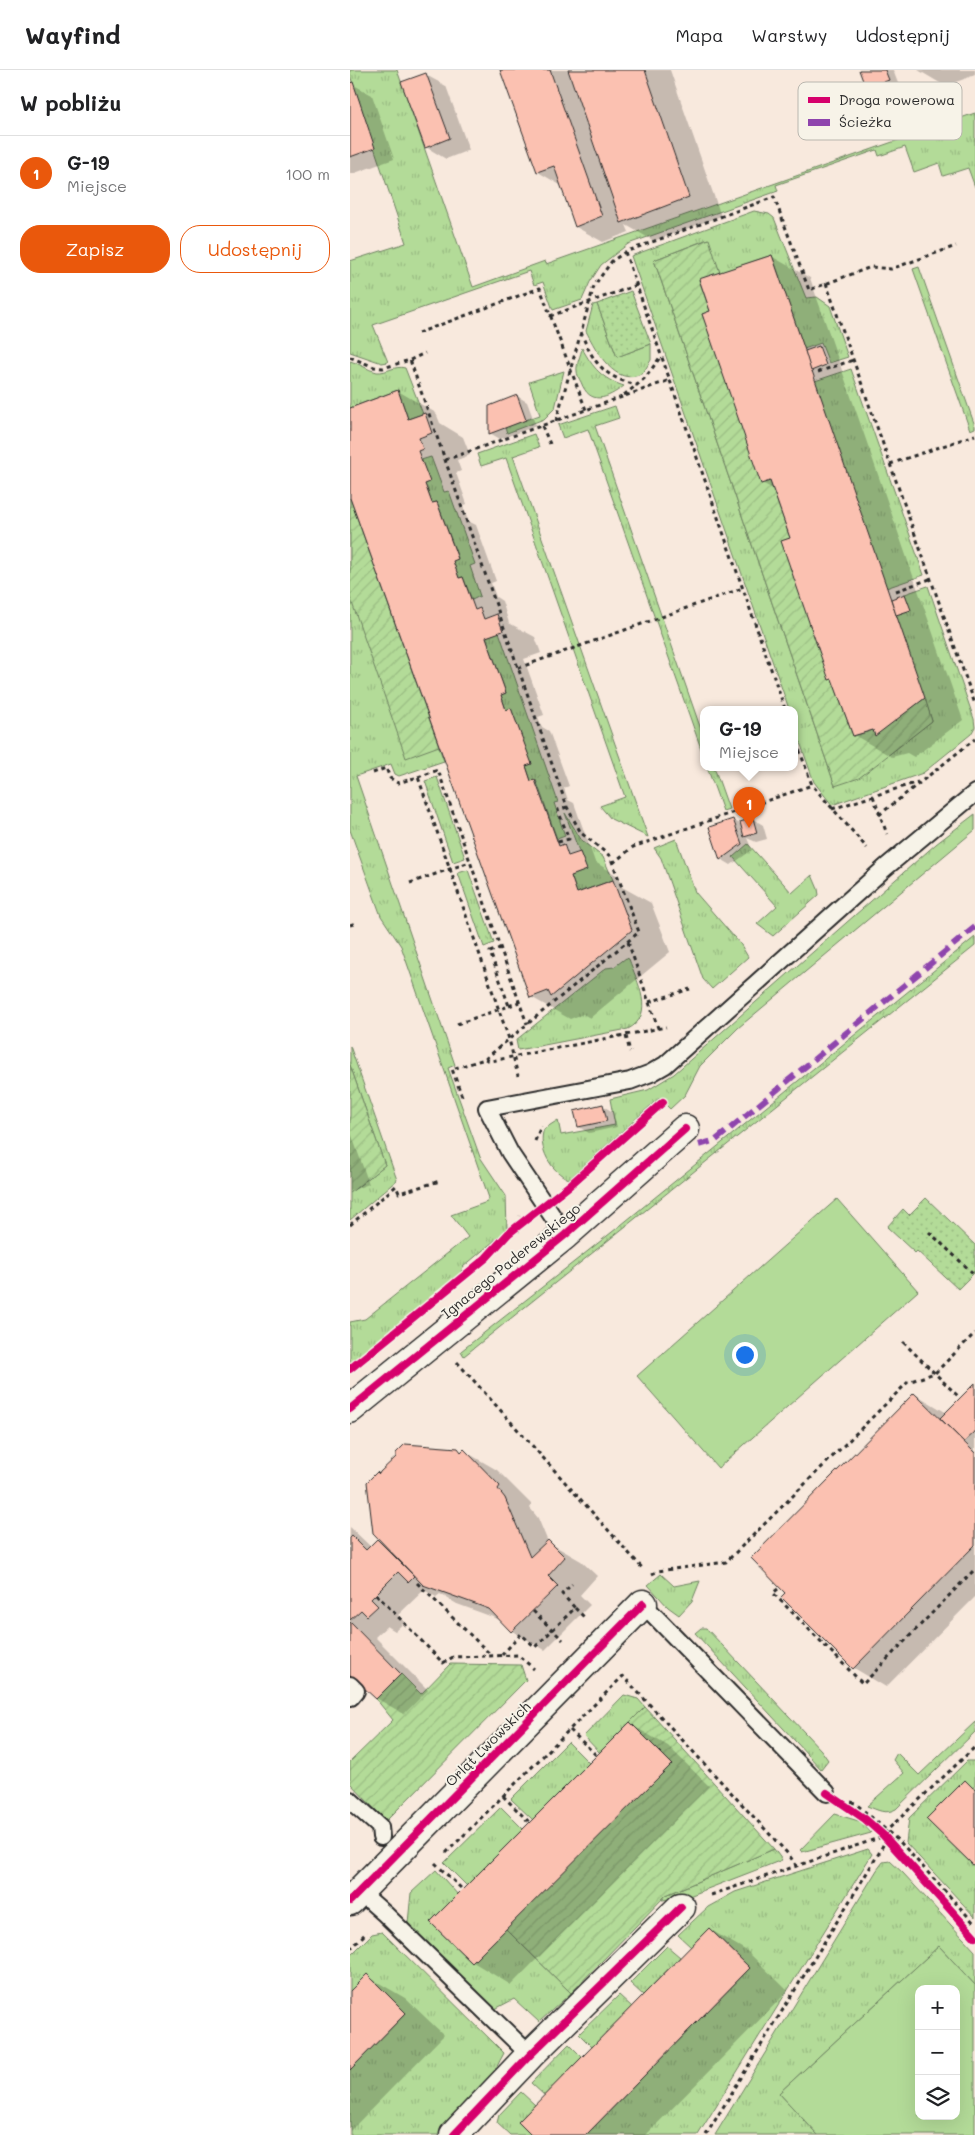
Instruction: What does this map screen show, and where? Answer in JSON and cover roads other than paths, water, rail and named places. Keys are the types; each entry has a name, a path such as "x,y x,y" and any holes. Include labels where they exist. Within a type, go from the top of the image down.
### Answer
{"street":[{"name":"Ignacego Paderewskiego","path":"350,1409 565,1234 686,1130"},
{"name":"Orląt Lwowskich","path":"355,1896 643,1604"},
{"path":"454,2135 530,2055 681,1907"}],"lane":[{"path":"565,1234 510,1153 487,1108 630,1081 651,1073 668,1062 880,861 975,793"},
{"name":"Orląt Lwowskich","path":"643,1604 827,1793"},
{"path":"350,1685 356,1691 351,1697"},
{"path":"350,1800 380,1827 381,1837"},
{"path":"355,1896 385,1914 530,2055"}],"place":[{"name":"G-19","path":"749,828"}]}
